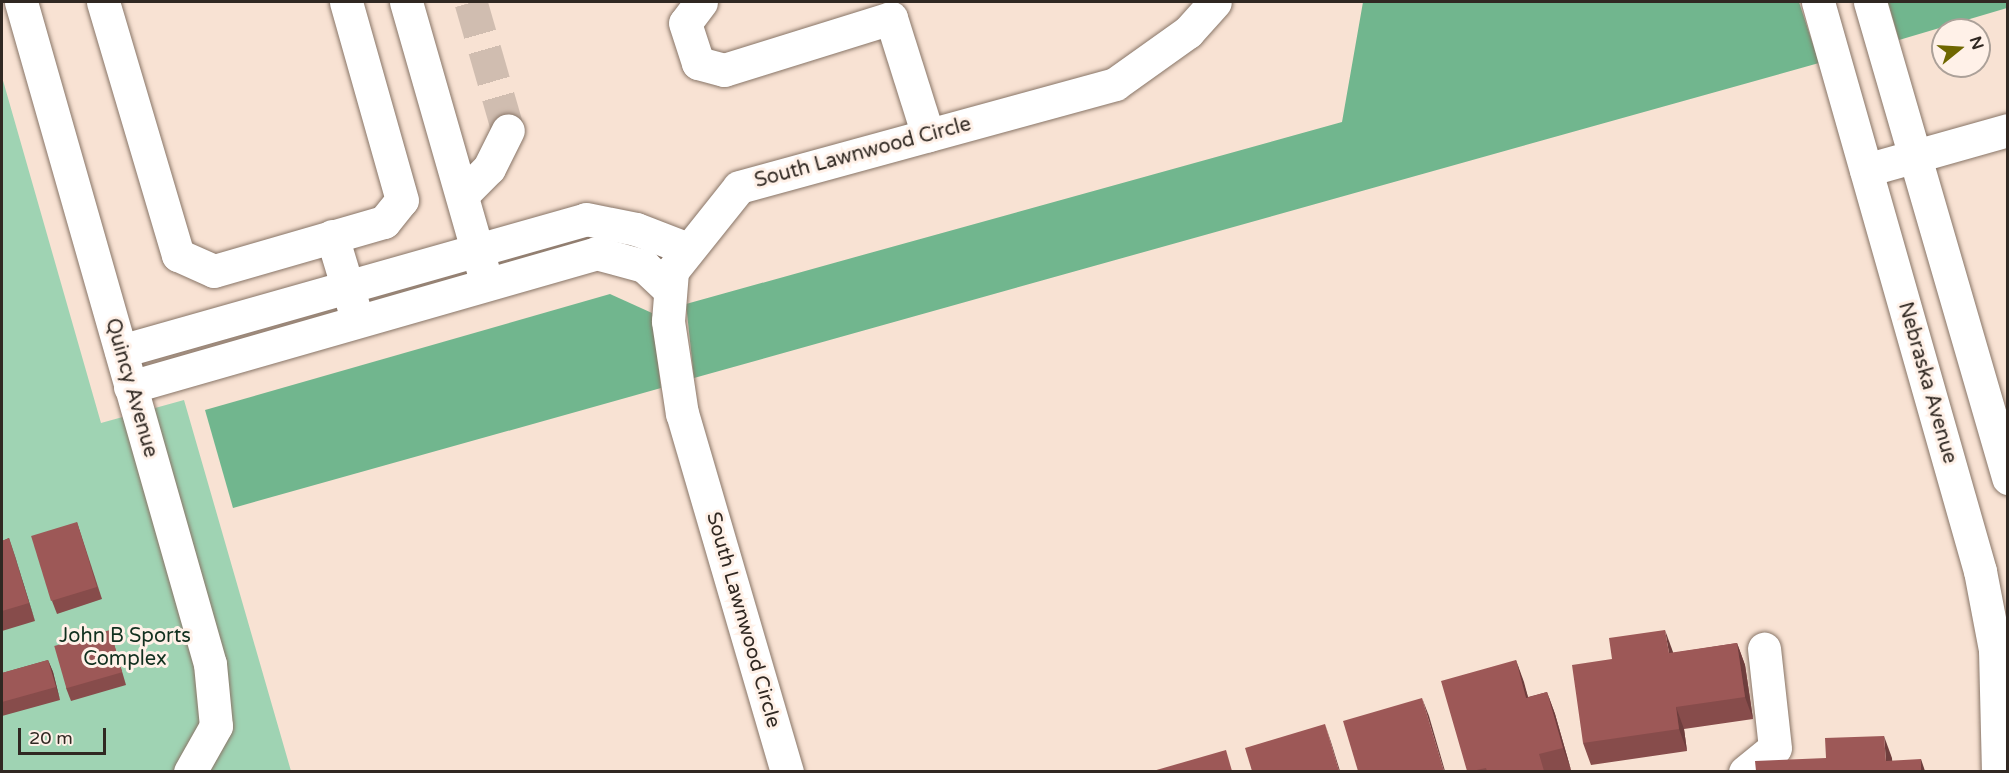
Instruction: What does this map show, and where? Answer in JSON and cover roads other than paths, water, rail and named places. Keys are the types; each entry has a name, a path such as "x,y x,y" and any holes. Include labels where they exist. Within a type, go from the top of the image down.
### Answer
{"street":[{"name":"Quincy Avenue","path":"21,2 210,664 216,726 190,771"},
{"path":"104,2 178,255 214,271 384,222 402,200 346,2"},
{"path":"406,2 487,284"},
{"path":"701,2 685,23 698,63 724,70 889,10 928,135"},
{"name":"South Lawnwood Circle","path":"787,771 682,414 668,321 672,271 739,187 1115,84 1188,32 1215,2"},
{"name":"Nebraska Avenue","path":"1818,2 1980,571 1995,650 1998,771"},
{"path":"1870,2 2007,478"},
{"path":"462,195 489,168 508,130"},
{"path":"1866,170 2007,130"},
{"path":"121,351 348,289 586,219 636,229 688,249"},
{"path":"332,236 357,321"},
{"path":"130,387 596,253 644,266 670,290"},
{"path":"1745,771 1775,748 1764,650"}],"tunnel":[{"path":"471,2 508,130"}],"park label":[{"name":"John B Sports Complex","path":"125,648"}]}
